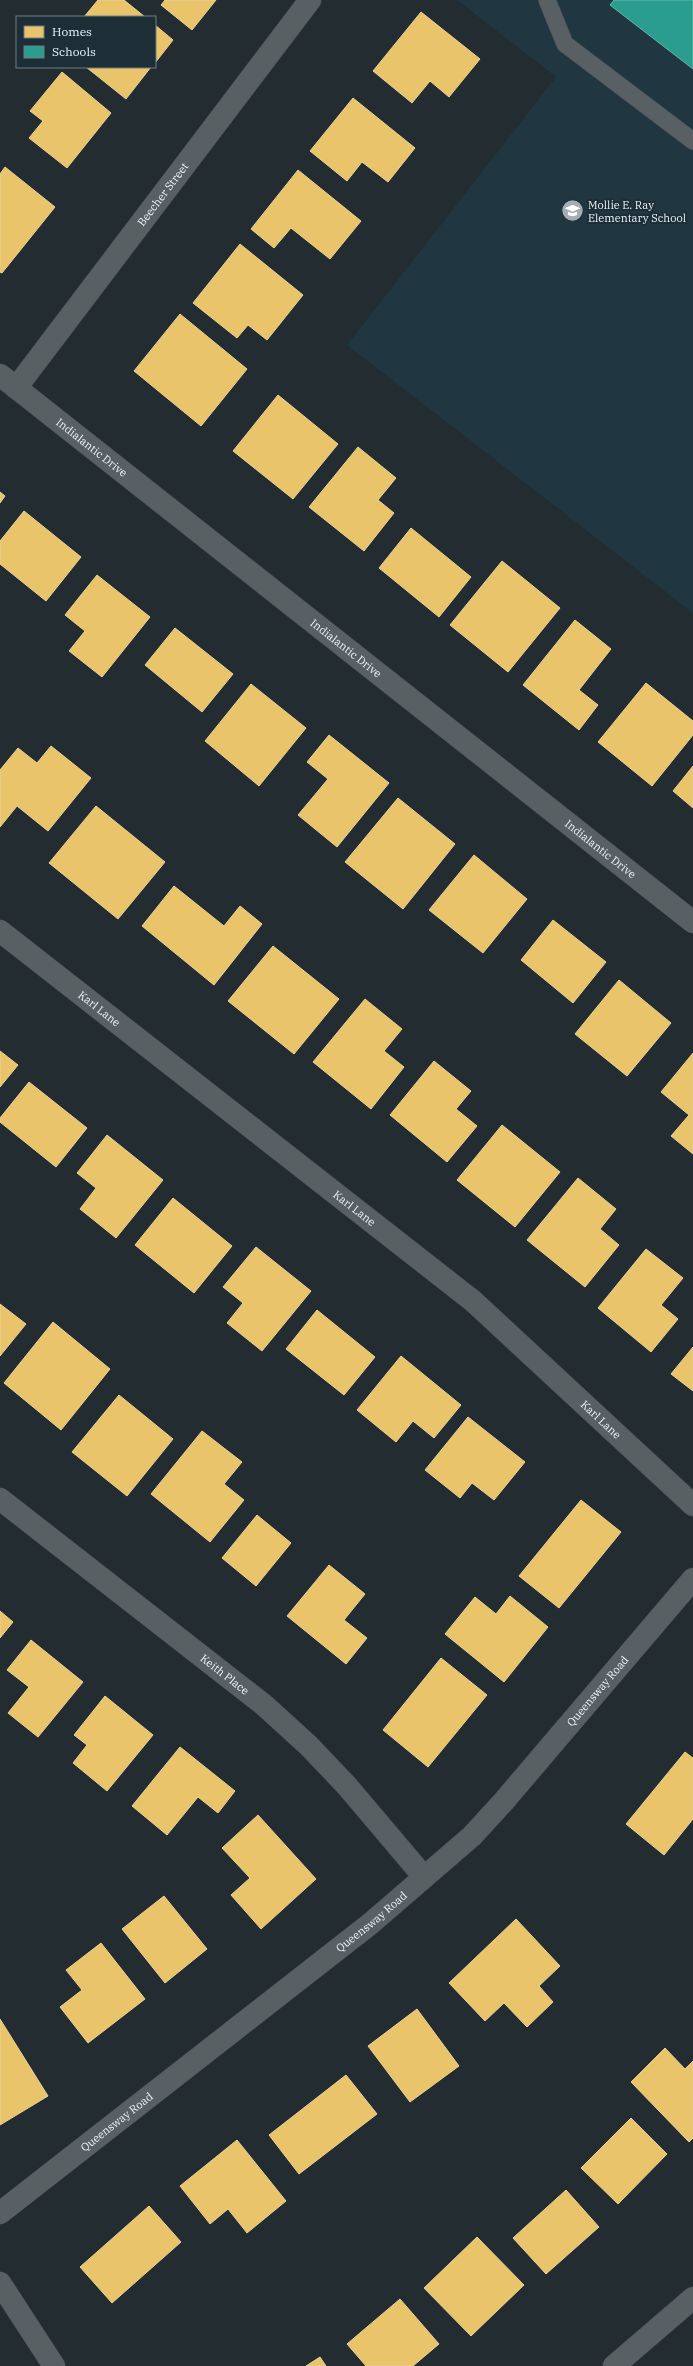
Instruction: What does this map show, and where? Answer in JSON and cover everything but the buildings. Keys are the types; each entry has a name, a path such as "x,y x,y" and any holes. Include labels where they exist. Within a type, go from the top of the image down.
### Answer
{"street":[{"name":"Beecher Street","path":"8,381 310,0"},
{"name":"Indialantic Drive","path":"8,381 693,922"},
{"name":"Karl Lane","path":"0,931 473,1301 693,1505"},
{"name":"Keith Place","path":"0,1499 264,1705 309,1746 347,1786 424,1878"},
{"name":"Queensway Road","path":"0,2213 370,1924 472,1836 504,1801 693,1579"},
{"path":"0,2282 54,2366"},
{"path":"614,2366 693,2298"}],"lane":[{"path":"547,0 565,44 693,141"}],"shaded area":[{"name":"Mollie E. Ray Elementary School","path":"457,0 693,0 693,613 347,345 556,77"}],"place":[{"name":"Mollie E. Ray Elementary School","path":"572,211"}]}
